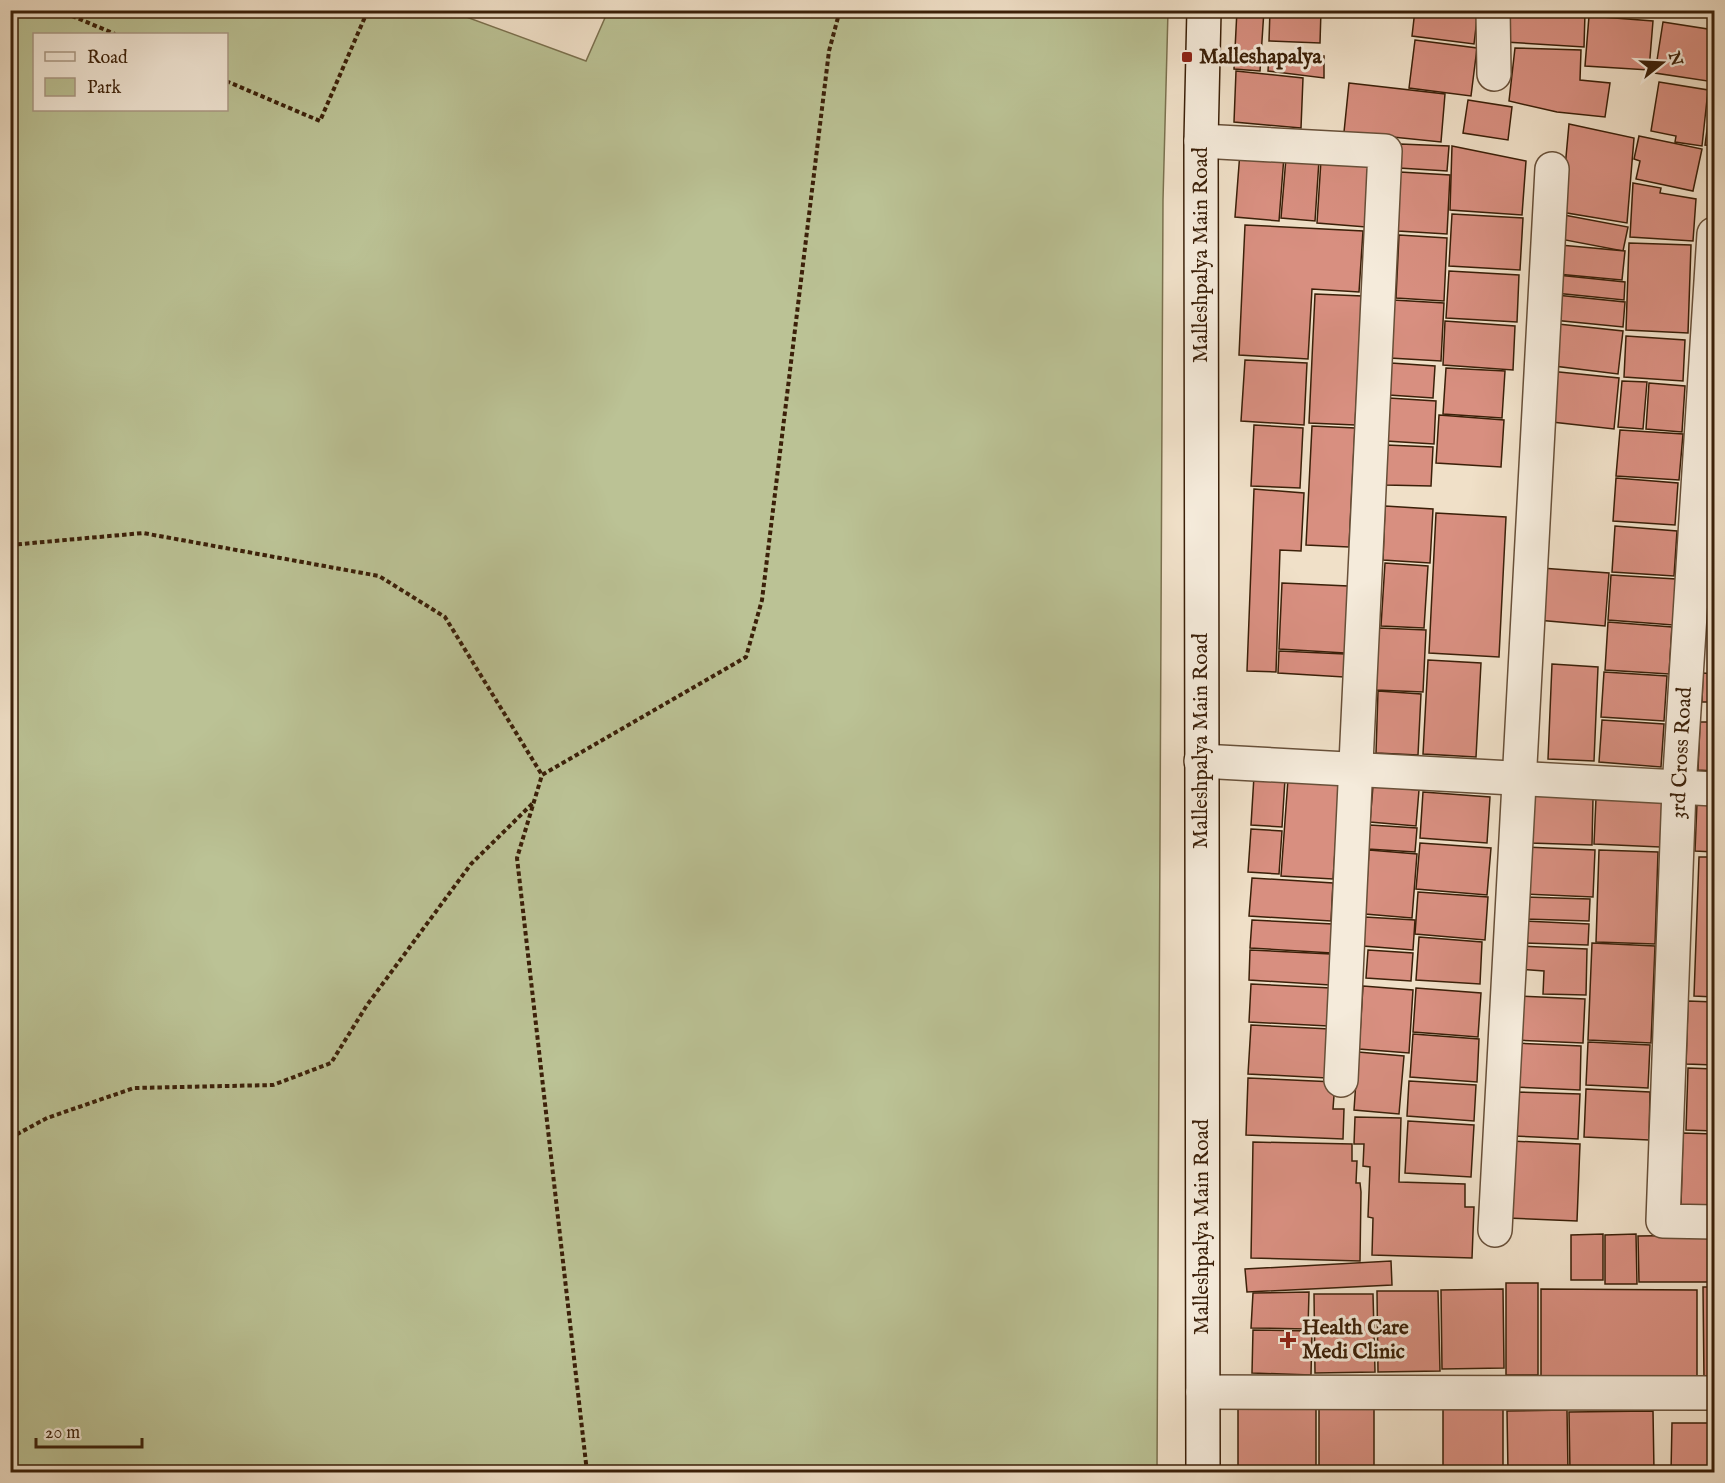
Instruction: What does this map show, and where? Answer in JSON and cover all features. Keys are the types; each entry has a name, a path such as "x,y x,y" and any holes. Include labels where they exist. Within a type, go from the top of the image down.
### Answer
{"street":[{"name":"Malleshpalya Main Road","path":"1203,1473 1201,141 1204,10"},
{"path":"1493,10 1494,74"},
{"path":"1201,141 1385,151 1341,1080"},
{"path":"1495,1230 1552,169"},
{"name":"3rd Cross Road","path":"1714,234 1679,789 1663,1221 1714,1222"},
{"path":"1202,762 1679,789 1714,789"},
{"path":"1203,1392 1714,1394"}],"path":[{"path":"58,10 114,33"},
{"path":"228,82 320,121 368,10"},
{"path":"587,1473 517,858 542,775 746,657 762,600 829,51 840,10"},
{"path":"10,545 143,533 379,576 445,617 542,775"},
{"path":"10,1138 47,1118 134,1088 273,1085 331,1063 367,1005 471,864 533,802"}],"green space":[{"path":"10,11 450,11 586,61 608,11 1168,11 1163,200 1157,1472 11,1472"}],"building":[{"path":"1237,10 1264,10 1260,71 1234,69"},
{"path":"1270,10 1321,10 1320,43 1269,41"},
{"path":"1415,10 1478,10 1474,44 1412,36"},
{"path":"1507,10 1585,13 1584,47 1505,42"},
{"path":"1590,10 1662,10 1662,15"},
{"path":"1589,16 1653,21 1649,70 1585,66"},
{"path":"1663,22 1714,30 1714,82 1655,73"},
{"path":"1415,40 1477,48 1471,96 1409,88"},
{"path":"1515,48 1581,50 1580,80 1610,83 1605,117 1557,112 1509,101"},
{"path":"1269,53 1324,56 1324,78 1268,71"},
{"path":"1236,71 1303,78 1301,128 1234,122"},
{"path":"1659,82 1708,90 1702,146 1675,142 1676,136 1651,131"},
{"path":"1349,83 1445,94 1441,142 1344,132"},
{"path":"1712,92 1714,93 1714,146 1705,145"},
{"path":"1468,100 1512,107 1508,140 1463,133"},
{"path":"1569,124 1634,138 1627,223 1561,212"},
{"path":"1639,136 1702,149 1693,191 1636,179 1640,161 1634,159"},
{"path":"1400,144 1449,146 1447,171 1399,168"},
{"path":"1452,146 1526,161 1522,215 1450,210"},
{"path":"1240,152 1284,156 1279,221 1235,217"},
{"path":"1286,158 1319,160 1315,221 1281,218"},
{"path":"1321,160 1370,164 1366,227 1317,223"},
{"path":"1400,172 1450,175 1447,234 1398,231"},
{"path":"1633,183 1661,188 1660,193 1696,199 1693,241 1630,237"},
{"path":"1452,214 1523,218 1520,270 1449,266"},
{"path":"1564,215 1628,227 1623,251 1560,239"},
{"path":"1245,225 1363,231 1359,292 1312,289 1308,359 1239,355"},
{"path":"1399,235 1447,238 1444,301 1396,298"},
{"path":"1629,243 1691,245 1688,333 1626,330"},
{"path":"1560,245 1625,251 1622,280 1557,274"},
{"path":"1449,271 1519,275 1517,322 1446,318"},
{"path":"1557,275 1625,282 1624,300 1555,293"},
{"path":"1315,294 1362,296 1355,425 1309,423"},
{"path":"1556,295 1625,302 1623,327 1553,320"},
{"path":"1393,300 1444,303 1441,361 1390,358"},
{"path":"1445,321 1515,326 1513,370 1443,365"},
{"path":"1558,324 1623,331 1618,374 1554,366"},
{"path":"1626,336 1685,340 1683,381 1624,377"},
{"path":"1245,360 1307,363 1304,425 1241,421"},
{"path":"1391,363 1435,366 1433,398 1389,395"},
{"path":"1446,368 1505,371 1502,418 1443,414"},
{"path":"1549,371 1619,378 1614,429 1543,421"},
{"path":"1622,381 1647,382 1643,429 1618,427"},
{"path":"1649,383 1685,386 1682,432 1646,429"},
{"path":"1389,398 1436,401 1434,444 1386,441"},
{"path":"1439,415 1504,420 1501,467 1436,463"},
{"path":"1254,425 1303,428 1300,488 1251,486"},
{"path":"1312,426 1355,428 1349,547 1306,545"},
{"path":"1620,430 1683,434 1679,480 1616,476"},
{"path":"1386,445 1433,447 1431,486 1385,485"},
{"path":"1616,478 1678,483 1675,525 1613,521"},
{"path":"1254,489 1304,493 1301,551 1280,550 1276,672 1247,671"},
{"path":"1385,506 1433,509 1430,563 1383,560"},
{"path":"1436,513 1506,517 1499,657 1429,653"},
{"path":"1714,522 1714,575 1712,574"},
{"path":"1615,526 1677,531 1674,576 1612,572"},
{"path":"1385,563 1428,566 1424,628 1381,626"},
{"path":"1541,568 1609,573 1605,626 1537,620"},
{"path":"1611,575 1676,579 1673,625 1608,620"},
{"path":"1282,583 1348,586 1345,653 1279,649"},
{"path":"1608,622 1672,627 1669,674 1605,670"},
{"path":"1379,628 1426,630 1423,692 1376,690"},
{"path":"1279,651 1345,654 1344,677 1278,673"},
{"path":"1428,660 1481,663 1476,757 1423,754"},
{"path":"1552,664 1598,667 1594,761 1548,759"},
{"path":"1604,672 1667,676 1664,721 1601,717"},
{"path":"1703,673 1714,674 1714,702 1702,702"},
{"path":"1378,691 1421,694 1418,755 1376,753"},
{"path":"1602,720 1664,724 1661,767 1599,762"},
{"path":"1700,722 1714,722 1714,771 1698,770"},
{"path":"1254,776 1285,779 1282,827 1251,825"},
{"path":"1288,779 1340,783 1333,879 1281,876"},
{"path":"1373,786 1419,790 1416,826 1370,822"},
{"path":"1423,792 1490,797 1487,843 1420,838"},
{"path":"1531,795 1593,798 1592,845 1530,843"},
{"path":"1596,798 1662,800 1660,847 1594,844"},
{"path":"1697,803 1714,803 1714,852 1695,851"},
{"path":"1370,825 1417,828 1415,852 1368,849"},
{"path":"1251,829 1282,831 1279,874 1248,872"},
{"path":"1420,843 1491,848 1487,895 1416,889"},
{"path":"1525,847 1595,850 1593,897 1523,894"},
{"path":"1369,850 1417,854 1412,918 1365,914"},
{"path":"1599,850 1658,852 1655,944 1596,942"},
{"path":"1699,857 1714,857 1714,997 1694,996"},
{"path":"1252,878 1333,883 1331,921 1249,916"},
{"path":"1418,892 1488,897 1485,940 1415,934"},
{"path":"1525,897 1590,899 1589,921 1525,919"},
{"path":"1365,917 1415,920 1413,950 1363,946"},
{"path":"1252,920 1333,924 1332,953 1250,948"},
{"path":"1524,921 1589,924 1588,945 1523,943"},
{"path":"1419,937 1482,942 1480,984 1416,980"},
{"path":"1592,943 1655,946 1651,1043 1588,1040"},
{"path":"1518,946 1587,949 1586,995 1543,994 1544,971 1517,969"},
{"path":"1250,950 1331,954 1330,985 1249,980"},
{"path":"1368,950 1413,953 1411,981 1366,978"},
{"path":"1251,984 1331,988 1328,1026 1249,1022"},
{"path":"1363,986 1413,990 1409,1053 1359,1049"},
{"path":"1416,988 1481,993 1478,1037 1413,1032"},
{"path":"1517,996 1585,999 1583,1043 1515,1040"},
{"path":"1688,1001 1714,1002 1714,1065 1686,1064"},
{"path":"1251,1025 1330,1029 1327,1078 1248,1074"},
{"path":"1413,1034 1479,1039 1477,1082 1410,1077"},
{"path":"1588,1042 1650,1045 1648,1088 1586,1085"},
{"path":"1514,1043 1581,1046 1580,1090 1512,1087"},
{"path":"1358,1052 1404,1056 1399,1114 1354,1110"},
{"path":"1688,1068 1714,1069 1714,1131 1686,1130"},
{"path":"1248,1078 1335,1082 1333,1109 1344,1109 1343,1139 1246,1135"},
{"path":"1409,1081 1476,1085 1474,1121 1407,1116"},
{"path":"1586,1089 1650,1092 1649,1140 1584,1137"},
{"path":"1514,1092 1580,1094 1578,1139 1513,1136"},
{"path":"1355,1117 1401,1118 1399,1182 1465,1184 1465,1207 1474,1207 1472,1258 1372,1255 1373,1218 1368,1217 1370,1167 1363,1166 1364,1144 1354,1144"},
{"path":"1408,1121 1474,1125 1471,1177 1405,1173"},
{"path":"1683,1133 1714,1134 1714,1207 1681,1206"},
{"path":"1510,1141 1580,1144 1577,1221 1507,1218"},
{"path":"1253,1142 1352,1144 1352,1161 1357,1161 1356,1183 1360,1183 1361,1192 1360,1261 1251,1258"},
{"path":"1603,1234 1603,1280 1571,1280 1571,1235"},
{"path":"1636,1234 1637,1284 1605,1284 1605,1235"},
{"path":"1714,1235 1714,1282 1639,1282 1638,1236"},
{"path":"1391,1261 1392,1285 1247,1292 1245,1269"},
{"path":"1506,1283 1538,1283 1538,1375 1506,1375"},
{"path":"1703,1287 1714,1287 1714,1382 1704,1381"},
{"path":"1503,1289 1504,1368 1442,1369 1441,1290"},
{"path":"1541,1289 1697,1290 1697,1376 1541,1376"},
{"path":"1377,1291 1438,1291 1440,1371 1378,1372"},
{"path":"1309,1292 1308,1329 1251,1328 1253,1293"},
{"path":"1314,1294 1373,1294 1375,1372 1315,1373"},
{"path":"1253,1330 1312,1331 1311,1375 1252,1373"},
{"path":"1316,1405 1316,1472 1238,1472 1238,1406"},
{"path":"1443,1406 1503,1406 1503,1472 1443,1472"},
{"path":"1319,1408 1374,1408 1374,1472 1319,1472"},
{"path":"1567,1410 1568,1472 1508,1472 1507,1411"},
{"path":"1653,1411 1654,1471 1570,1472 1569,1412"},
{"path":"1672,1423 1714,1423 1714,1472 1671,1472"}],"place":[{"name":"Malleshapalya","path":"1187,57"},
{"name":"Health Care Medi Clinic","path":"1288,1340"}]}
